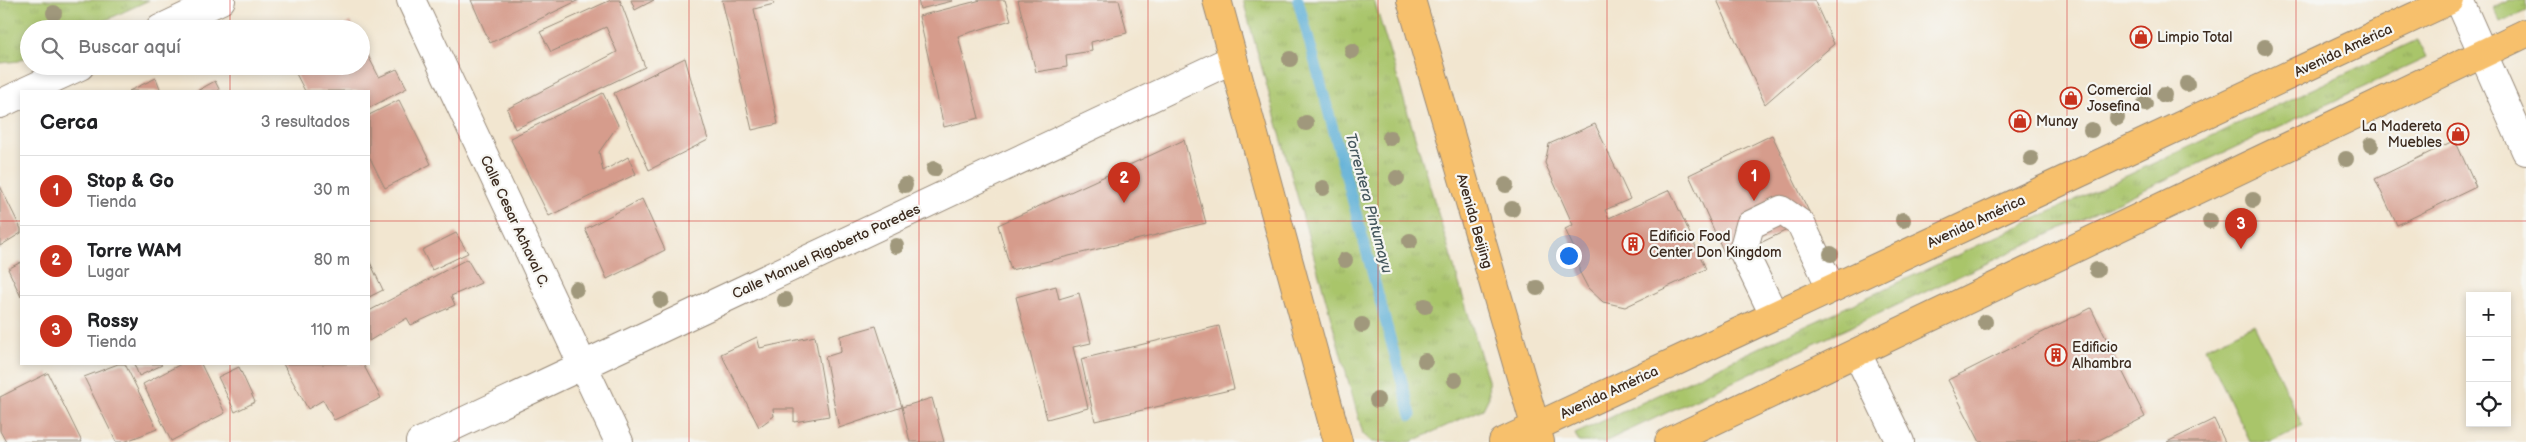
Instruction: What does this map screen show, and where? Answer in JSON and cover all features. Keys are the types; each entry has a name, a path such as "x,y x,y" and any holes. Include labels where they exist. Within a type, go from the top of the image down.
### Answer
{"main road":[{"path":"1217,0 1338,442"},
{"name":"Avenida Beijing","path":"1411,0 1538,434"},
{"name":"Avenida América","path":"1503,442 1538,434 1774,315 2450,0"},
{"path":"1669,442 2526,33"}],"street":[{"path":"179,20 221,0"},
{"name":"Calle Cesar Achaval C.","path":"411,0 619,442"},
{"path":"2459,0 2526,151"},
{"name":"Calle Manuel Rigoberto Paredes","path":"420,442 1233,58"},
{"path":"28,90 61,75"},
{"path":"0,104 20,94"},
{"path":"1774,315 1743,251 1750,225 1781,210 1801,224 1831,288"},
{"path":"1857,352 1900,442"}],"green space":[{"path":"0,0 149,0 106,20 20,20 20,60 0,63"},
{"path":"1243,0 1374,0 1488,380 1489,397 1483,409 1411,442 1372,442 1363,434"},
{"path":"2509,0 2526,0 2526,11 2501,22 2494,7"},
{"path":"2417,40 2426,58 1604,442 1579,442 1575,434"},
{"path":"2254,324 2303,426 2271,442 2250,442 2205,348"}],"building":[{"path":"471,0 579,0 490,43"},
{"path":"611,0 620,0 645,67 515,129 507,109 617,52 606,27 551,52 540,32"},
{"path":"631,0 654,0 635,10"},
{"path":"722,0 773,0 774,4 754,9 778,124 752,130"},
{"path":"918,0 952,0 952,1 920,9"},
{"path":"981,0 1005,0 1011,20 958,36 979,118 944,127 919,16"},
{"path":"1018,0 1119,0 1127,33 1091,42 1092,51 1066,55 1067,67 1036,72"},
{"path":"1717,0 1814,0 1834,44 1765,104"},
{"path":"685,58 708,140 649,170 614,93"},
{"path":"370,60 379,77 397,69 407,88 370,107 370,90 304,90 297,75 370,75"},
{"path":"156,78 161,90 131,90"},
{"path":"215,81 220,90 199,90"},
{"path":"603,93 618,125 599,152 603,171 628,157 636,174 549,216 510,138"},
{"path":"399,100 431,164 385,188 370,158 370,114"},
{"name":"Edificio Food Center Don Kingdom","path":"1595,124 1630,199 1605,210 1609,218 1670,190 1706,269 1625,307 1603,302 1588,288 1579,271 1579,259 1565,229 1573,225 1545,163 1549,144"},
{"path":"1772,135 1812,218 1727,259 1689,175"},
{"path":"1184,140 1206,223 1011,270 998,225"},
{"path":"2455,140 2476,187 2397,225 2375,179"},
{"path":"0,186 20,227 20,234 0,246"},
{"path":"642,199 665,250 607,279 585,229"},
{"path":"456,233 468,253 432,270 422,250"},
{"path":"467,259 481,283 451,296 455,305 411,325 407,318 370,340 370,310"},
{"path":"370,262 383,290 370,296"},
{"path":"20,263 20,295 8,269"},
{"path":"1056,286 1059,299 1079,293 1091,343 1073,347 1088,408 1047,419 1016,297"},
{"name":"Edificio Alhambra","path":"2091,308 2145,417 2095,442 1980,442 1948,380"},
{"path":"876,326 902,407 839,428 825,357 841,352 840,336"},
{"path":"1219,326 1234,389 1095,421 1081,359"},
{"path":"815,336 829,416 794,422 794,409 773,409 774,416 759,427 721,354 757,337 760,348"},
{"path":"115,365 125,365 157,429 124,442 116,442 84,377"},
{"path":"134,365 162,365 139,376"},
{"path":"179,365 201,365 225,413 171,441 143,384"},
{"path":"284,365 364,365 381,398 334,420 323,400 308,409"},
{"path":"239,367 255,402 235,412 218,377"},
{"path":"48,373 82,442 6,442 0,431 0,397"},
{"path":"932,398 944,442 910,442 902,407"},
{"path":"2214,419 2225,442 2167,442"}],"waterway":[{"name":"Torrentera Pintumayu","path":"1298,0 1411,415"}],"place":[{"name":"Limpio Total","path":"2141,37"},
{"name":"Comercial Josefina","path":"2071,98"},
{"name":"Munay","path":"2020,121"},
{"name":"La Madereta Muebles","path":"2458,134"},
{"name":"Stop & Go","path":"1754,201"},
{"name":"Torre WAM","path":"1124,203"},
{"name":"Edificio Food Center Don Kingdom","path":"1633,244"},
{"name":"Rossy","path":"2241,249"},
{"name":"Edificio Alhambra","path":"2056,355"}]}
